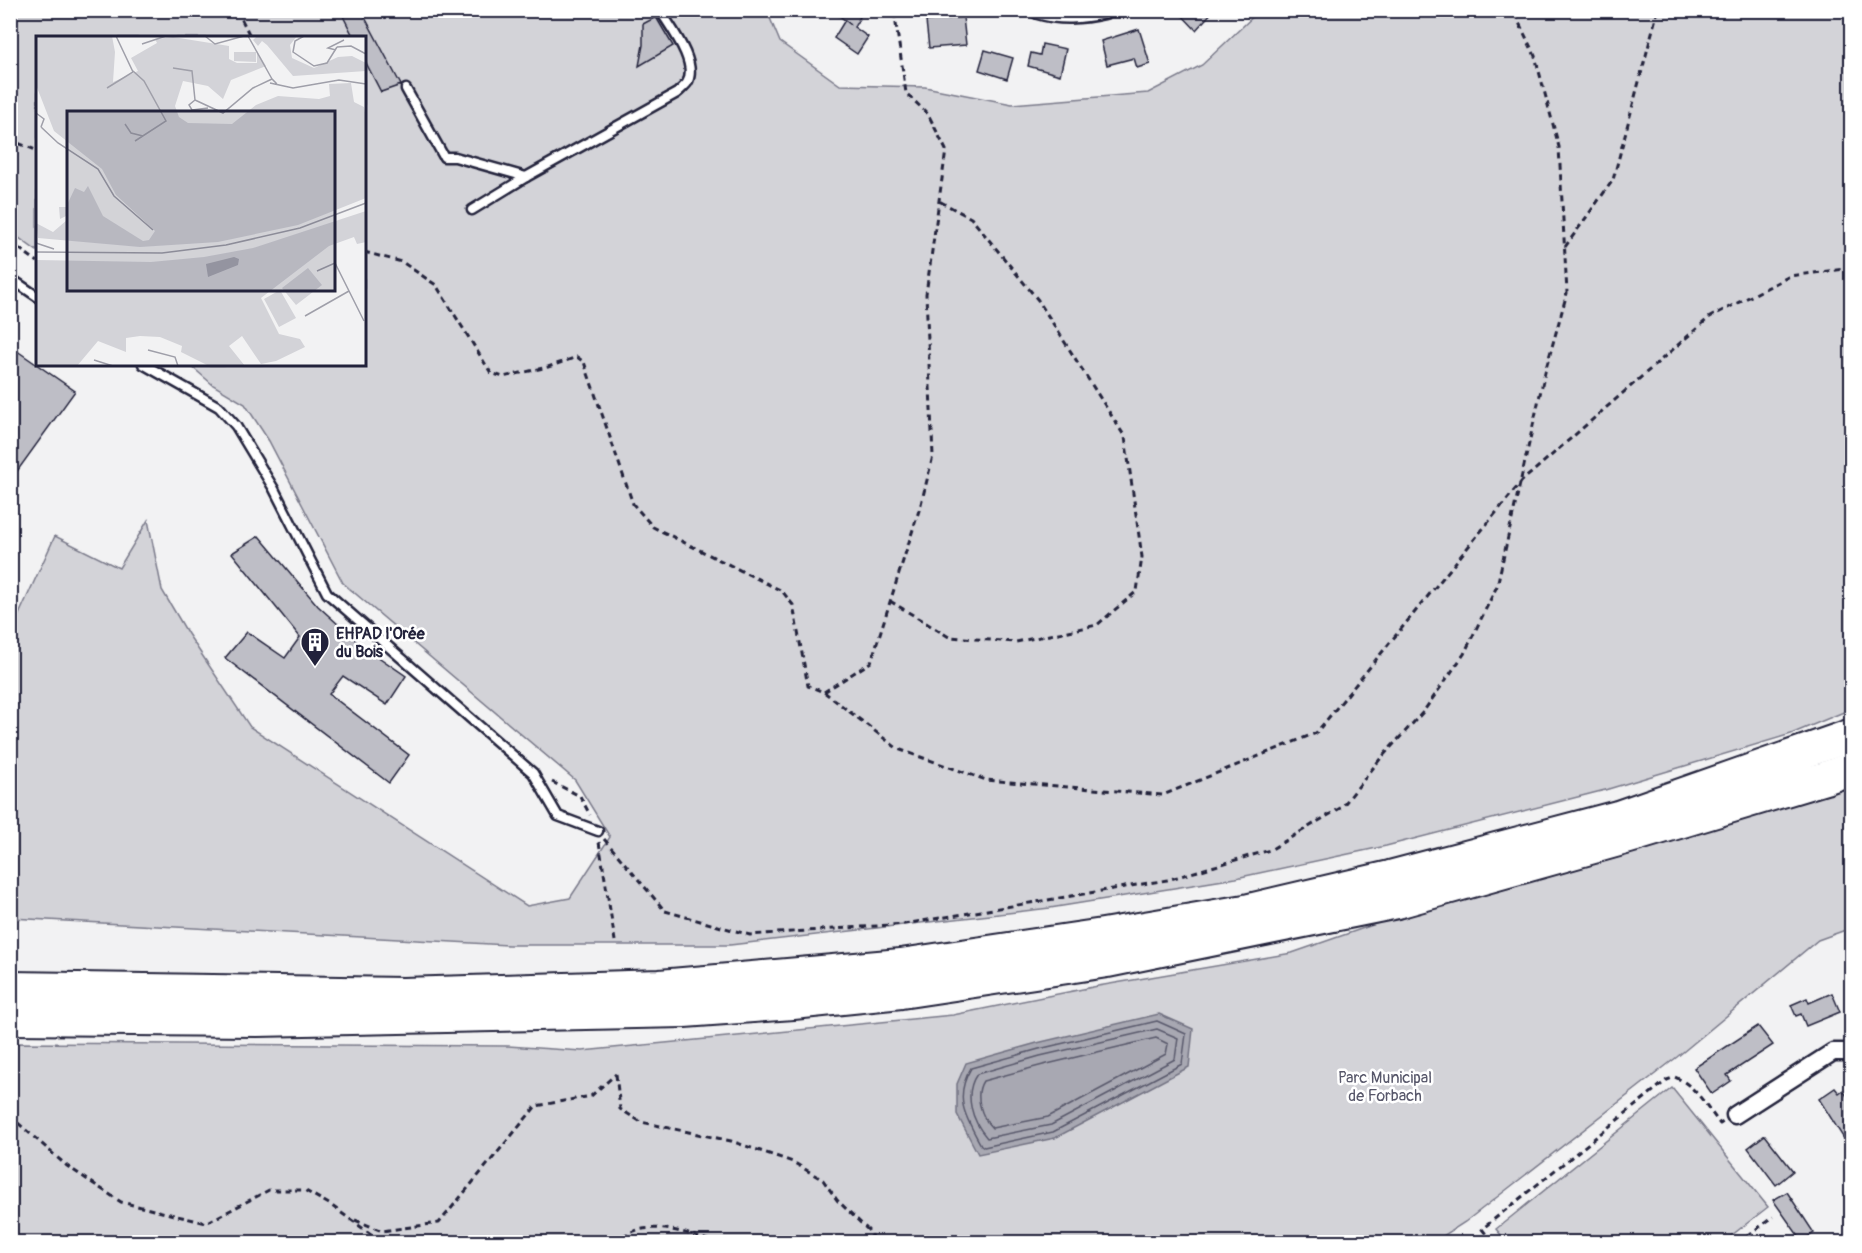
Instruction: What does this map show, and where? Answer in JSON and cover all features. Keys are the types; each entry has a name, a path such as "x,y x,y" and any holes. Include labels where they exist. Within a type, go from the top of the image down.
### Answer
{"highway":[{"path":"10,988 404,994 660,986 912,963 1103,935 1245,911 1379,880 1618,817 1851,735"},
{"path":"10,1018 257,1020 684,1011 901,992 1107,962 1397,902 1629,837 1825,778 1851,768"},
{"path":"10,973 37,975 119,990"}],"street":[{"path":"1038,10 1054,15 1082,15 1104,10"},
{"path":"1735,1114 1833,1052 1851,1052"}],"lane":[{"path":"472,210 526,177 677,93 687,83 690,72 688,57 660,10"},
{"path":"406,89 444,157 454,157 526,177"},
{"path":"10,278 36,296"},
{"path":"147,366 219,407 236,426 274,489 327,593 533,773 558,816 598,831"}],"path":[{"path":"237,10 250,36"},
{"path":"824,692 871,662 921,504 933,456 926,294 946,150 928,114 906,93 894,10"},
{"path":"547,776 554,784 580,796 598,831 665,911 750,935 904,924 1167,880 1270,850 1342,807 1381,758 1423,712 1464,654 1497,586 1545,372 1567,293 1559,147 1535,56 1512,10"},
{"path":"1564,249 1613,180 1658,10"},
{"path":"10,138 36,150"},
{"path":"890,601 950,637 1016,642 1097,625 1137,591 1142,557 1125,436 1038,300 971,218 939,201"},
{"path":"10,242 36,261"},
{"path":"366,253 402,262 436,285 491,373 503,378 577,357 584,362 633,504 653,527 782,591 794,605 808,686 824,692 898,749 986,780 1163,795 1316,733 1521,481 1710,317 1790,276 1851,268"},
{"path":"598,831 615,941"},
{"path":"349,1218 382,1231 438,1222 536,1106 591,1096 616,1074 620,1109 641,1122 730,1141 793,1162 823,1180 837,1200 868,1230 875,1242"},
{"path":"1492,1242 1482,1229 1667,1080 1675,1077 1685,1081 1720,1125 1735,1114"},
{"path":"10,1116 68,1166 121,1202 206,1223 269,1190 304,1190 382,1242"},
{"path":"1739,1242 1773,1217"},
{"path":"613,1242 633,1231 650,1228 672,1230 713,1242"}],"green space":[{"path":"11,11 767,11 780,42 840,85 925,87 1012,104 1148,93 1202,65 1259,11 1851,11 1851,709 1791,734 1605,790 1386,846 1236,878 1050,908 730,945 508,945 11,918 11,632 55,536 119,568 148,520 162,590 188,634 250,727 527,906 570,898 610,837 575,780 343,583 269,441 245,404 213,385 191,366 366,366 366,36 36,36 36,250 11,232"},
{"name":"Parc Municipal de Forbach","path":"1851,785 1851,928 1818,940 1677,1057 1465,1222 1434,1242 11,1242 11,1043 508,1046 582,1051 953,1015 1098,986 1292,953 1390,919 1612,859"},
{"path":"1672,1088 1768,1207 1723,1242 1507,1242 1496,1229"}],"water":[{"path":"1159,1014 1193,1029 1189,1067 1055,1138 978,1154 957,1114 957,1084 966,1063 1037,1043"}],"building":[{"path":"340,10 361,10 401,85 381,92 366,63 366,36 353,36"},
{"path":"832,10 851,10 860,17 854,27 868,37 857,54 834,38 845,20"},
{"path":"1177,10 1214,10 1196,30"},
{"path":"656,17 673,46 639,66 643,45 643,24"},
{"path":"963,17 966,45 929,48 926,21"},
{"path":"1139,29 1150,64 1137,68 1134,58 1107,65 1101,41"},
{"path":"1042,44 1066,49 1060,75 1028,66 1031,53 1040,55"},
{"path":"985,50 1013,58 1007,79 979,70"},
{"path":"10,346 75,391 10,481"},
{"name":"EHPAD l'Orée du Bois","path":"259,536 318,606 361,645 406,676 387,705 343,676 329,694 409,755 389,783 225,658 247,632 285,658 300,637 232,553"},
{"path":"1832,993 1840,1012 1806,1026 1801,1014 1796,1016 1791,1005 1807,998 1809,1003"},
{"path":"1758,1026 1773,1045 1727,1075 1731,1081 1712,1094 1694,1068"},
{"path":"1835,1088 1839,1093 1843,1090 1851,1102 1851,1150 1819,1099"},
{"path":"1765,1135 1793,1171 1776,1185 1748,1148"},
{"path":"1787,1192 1814,1233 1802,1241 1773,1200"}],"place":[{"name":"EHPAD l'Orée du Bois","path":"315,668"}]}
